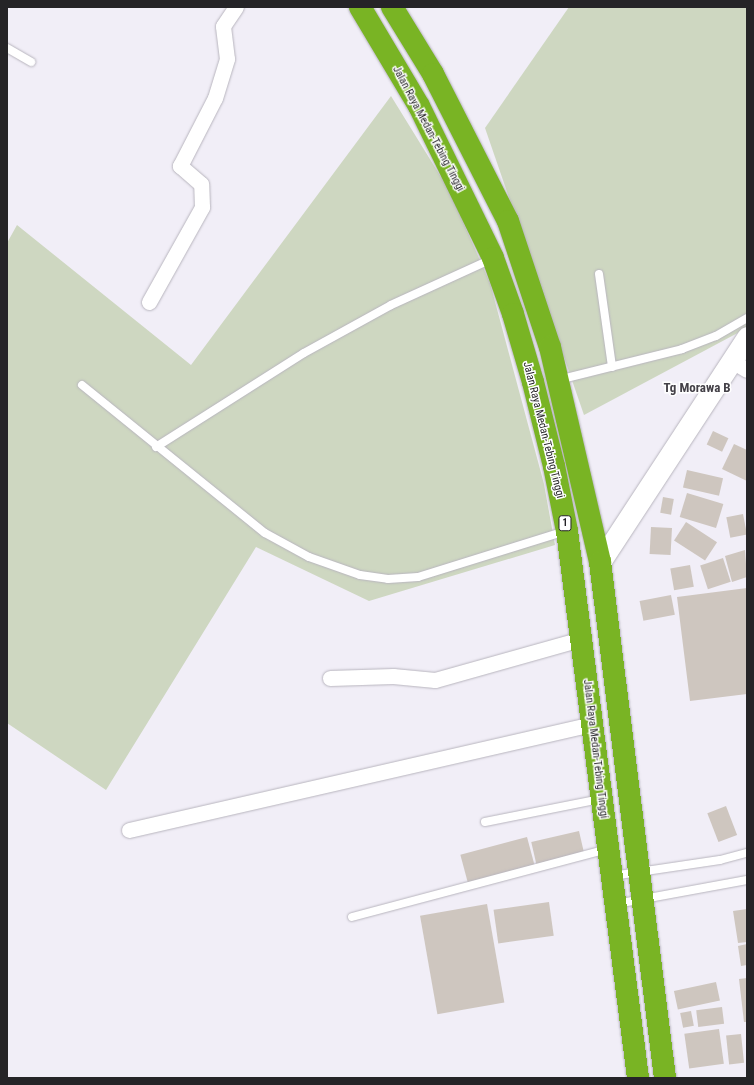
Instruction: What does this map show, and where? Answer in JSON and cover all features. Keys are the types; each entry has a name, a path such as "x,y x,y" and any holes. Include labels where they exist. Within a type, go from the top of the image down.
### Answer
{"highway":[{"name":"Jalan Raya Medan-Tebing Tinggi","path":"360,7 419,106 493,258 513,314 533,382 554,466 567,531 638,1078"},
{"path":"392,7 433,74 508,221 538,307 558,380 600,562 641,899 665,1078"}],"street":[{"path":"149,302 202,207 201,184 180,166 215,98 227,58 223,26 236,7"},
{"path":"600,562 740,366 747,337"},
{"path":"330,678 393,676 435,680 581,639"},
{"path":"129,830 592,724"}],"lane":[{"path":"7,48 31,62"},
{"path":"156,447 304,353 391,305 493,258"},
{"path":"599,274 612,367"},
{"path":"558,380 682,349 716,336 747,318"},
{"path":"82,385 156,447 265,533 309,557 360,575 388,579 418,577 567,531"},
{"path":"486,822 601,799"},
{"path":"352,917 609,848"},
{"path":"612,876 720,860 747,853"},
{"path":"616,904 747,880"}],"green space":[{"path":"569,7 747,7 747,328 584,415 485,128"},
{"path":"391,96 449,190 490,283 544,484 555,545 369,601 256,547 106,790 7,723 7,243 17,225 191,365"}],"building":[{"path":"713,431 728,438 722,452 707,445"},
{"path":"734,444 747,450 747,481 722,469"},
{"path":"687,470 723,478 719,496 683,488"},
{"path":"687,493 723,504 716,528 680,517"},
{"path":"663,497 674,499 671,515 660,513"},
{"path":"743,514 747,535 730,538 726,517"},
{"path":"686,522 717,542 705,561 674,540"},
{"path":"651,527 672,528 671,555 650,554"},
{"path":"745,550 747,577 732,582 725,556"},
{"path":"723,558 731,582 708,589 700,565"},
{"path":"690,565 694,587 674,590 670,568"},
{"path":"747,588 747,694 690,701 677,597"},
{"path":"671,595 675,615 643,621 640,601"},
{"path":"726,806 737,835 718,842 707,813"},
{"path":"579,831 584,853 536,864 531,842"},
{"path":"527,837 535,866 468,884 460,855"},
{"path":"549,902 554,936 498,943 494,910"},
{"path":"487,904 504,1002 437,1014 420,916"},
{"path":"747,909 747,942 738,943 733,911"},
{"path":"747,944 747,965 741,966 738,946"},
{"path":"747,978 747,1022 744,1022 739,979"},
{"path":"716,982 720,1001 678,1010 674,991"},
{"path":"722,1007 724,1024 698,1027 696,1010"},
{"path":"691,1011 694,1026 683,1028 680,1013"},
{"path":"719,1029 724,1064 689,1069 684,1034"},
{"path":"741,1034 744,1063 729,1064 726,1036"}],"district":[{"name":"Tg Morawa B","path":"697,388"}]}
